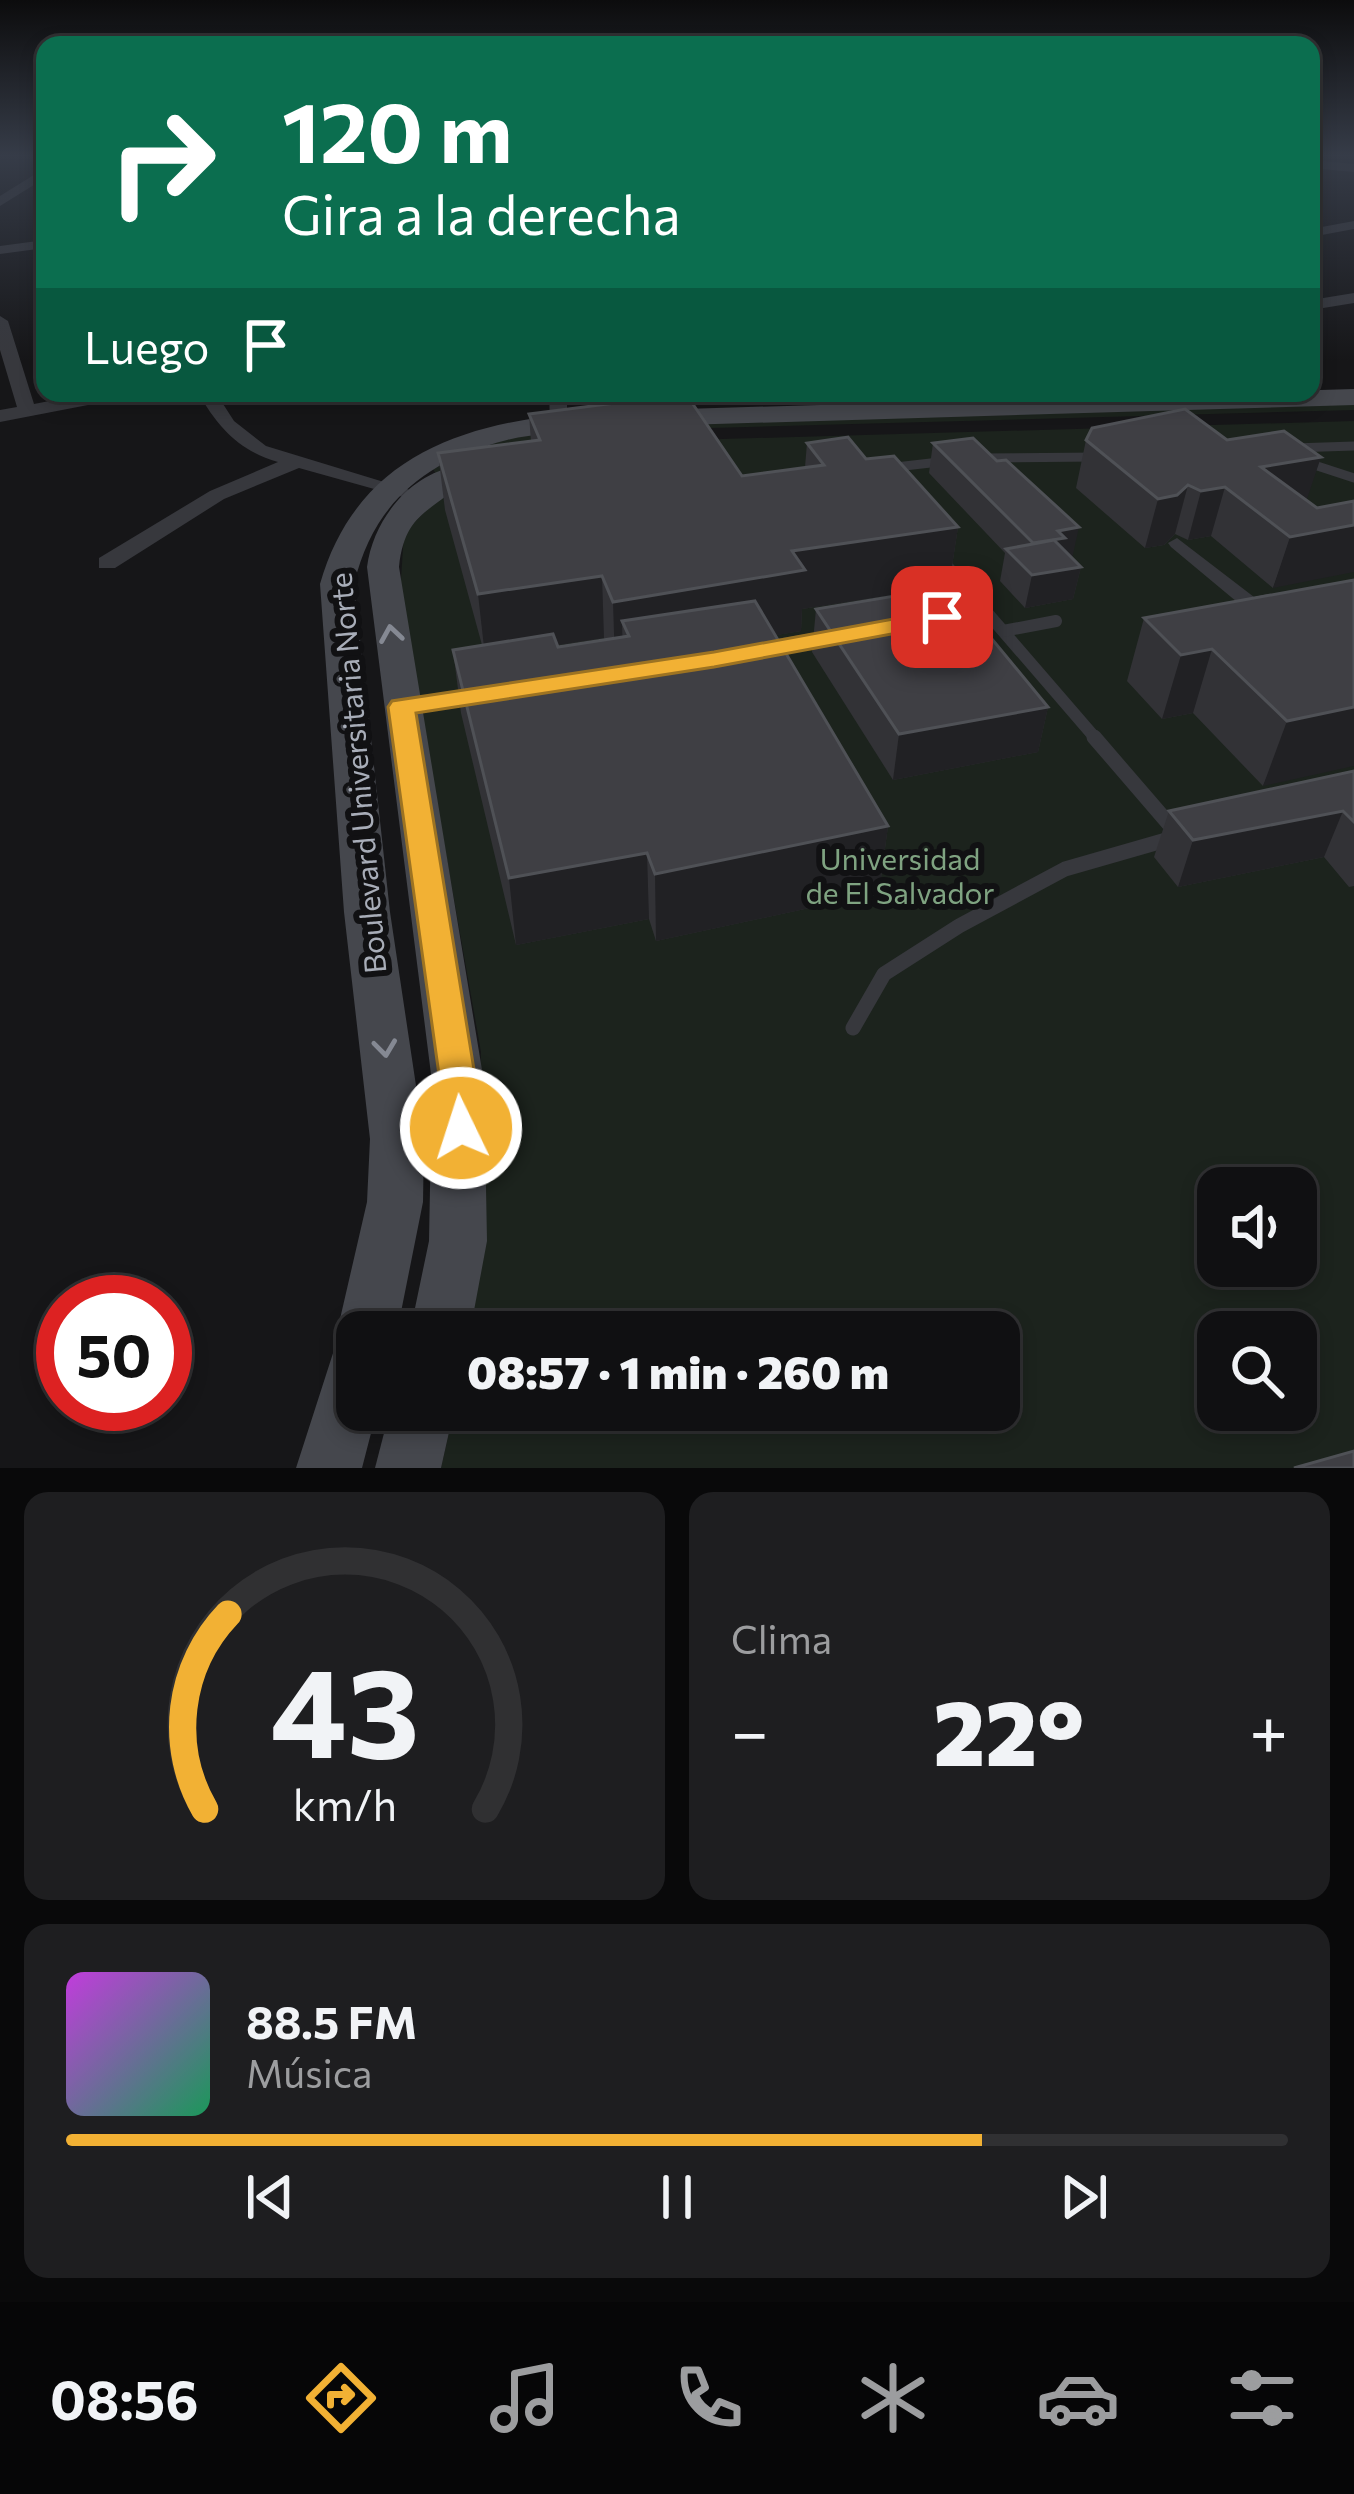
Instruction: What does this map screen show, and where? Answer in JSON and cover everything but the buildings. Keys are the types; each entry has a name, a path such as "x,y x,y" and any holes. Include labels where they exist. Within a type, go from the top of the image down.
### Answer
{"main road":[{"name":"Boulevard Universitaria Norte","path":"1320,396 1354,397"},
{"name":"Boulevard Universitaria Norte","path":"372,1311 395,1202 397,1139 367,912 337,584 348,535 403,491 432,459 559,407 615,420 1130,402"},
{"name":"Boulevard Universitaria Norte","path":"444,1311 458,1241 458,1082 384,554 403,491 490,457 578,436 1354,413"},
{"path":"329,1468 339,1431"},
{"path":"408,1468 417,1431"}],"street":[{"path":"1320,231 1354,225"},
{"path":"0,250 36,245"},
{"path":"1320,304 1354,298"},
{"path":"0,321 27,410"},
{"path":"0,416 70,402"},
{"path":"214,402 240,438 259,450 403,491"},
{"path":"107,563 217,495 297,460"},
{"path":"1177,542 1250,604 1292,596"}],"lane":[{"path":"1354,446 1280,447 1302,462 1354,478"},
{"path":"865,471 968,459 1113,455"},
{"path":"853,1028 884,974 959,926 1065,869 1186,834 925,541"},
{"path":"942,617 985,610"},
{"path":"1003,631 1056,622"},
{"path":"752,650 857,632"},
{"path":"402,707 489,694"}],"green space":[{"path":"1354,402 1354,410 606,431 513,445 436,474 433,469 501,440 561,427"},
{"name":"Universidad de El Salvador","path":"1354,421 1354,1468 441,1468 449,1431 1020,1431 1020,1311 472,1311 481,1052 400,594 404,533 448,488 688,440"}],"route":[{"path":"461,1128 402,707 714,659 942,617"}]}
